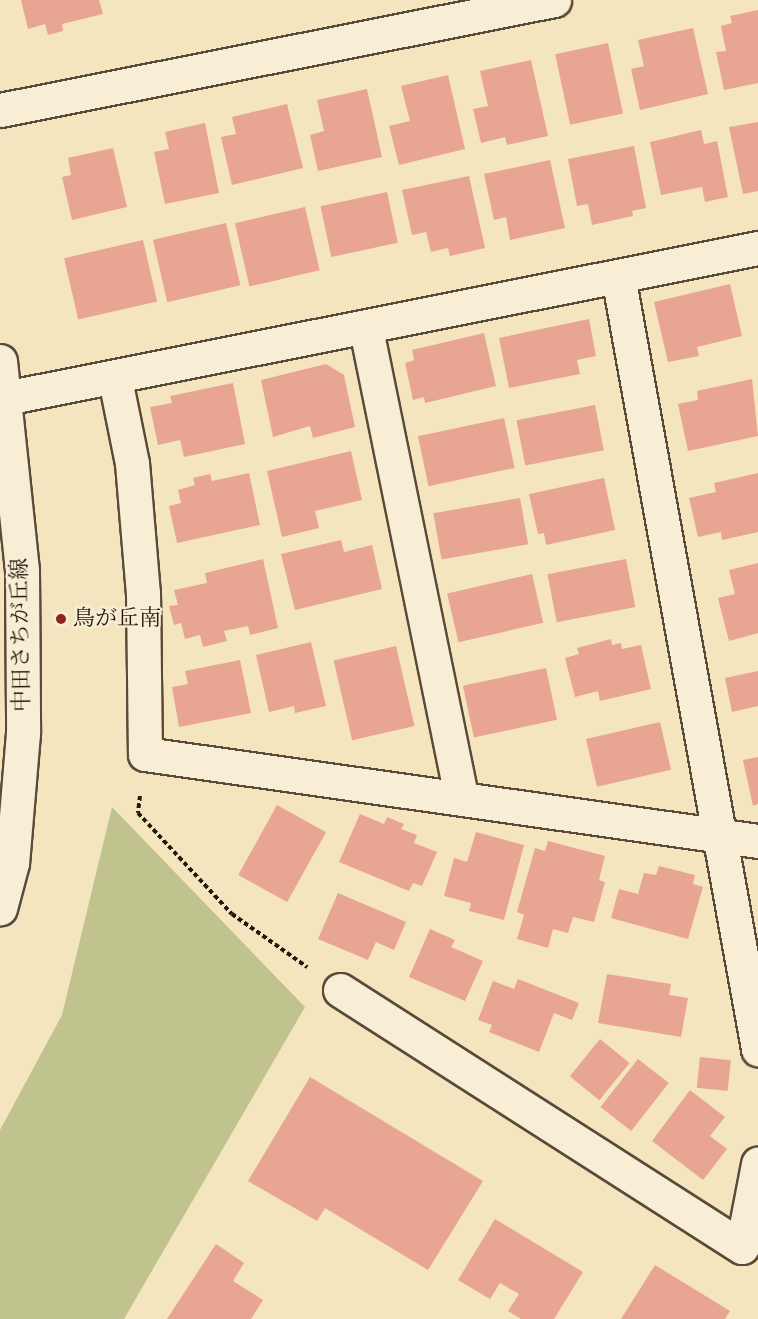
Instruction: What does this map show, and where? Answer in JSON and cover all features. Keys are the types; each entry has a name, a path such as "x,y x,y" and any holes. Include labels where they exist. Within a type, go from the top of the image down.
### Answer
{"street":[{"path":"0,110 554,0"},
{"path":"3,398 115,379 758,248"},
{"path":"618,276 758,1049"},
{"path":"366,329 461,797"},
{"name":"中田さちが丘線","path":"0,361 22,571 23,733 12,863 0,908"},
{"path":"115,379 132,464 143,593 145,754 461,797 758,841"},
{"path":"340,990 750,1252 758,1164"}],"path":[{"path":"145,754 138,813 232,914 340,990"}],"green space":[{"path":"112,807 305,1007 124,1319 0,1319 0,1130 62,1015"}],"building":[{"path":"21,0 99,0 103,14 62,24 63,31 48,35 45,24 28,29"},
{"path":"758,10 758,83 724,90 716,52 726,51 721,26 732,23 730,16"},
{"path":"693,28 708,94 640,110 631,69 644,66 638,40"},
{"path":"608,43 623,113 570,125 555,54"},
{"path":"531,60 548,136 507,145 505,137 481,143 473,109 488,106 480,71"},
{"path":"448,75 465,149 399,165 389,126 410,121 401,86"},
{"path":"367,89 382,157 318,171 310,135 324,131 317,100"},
{"path":"287,104 303,168 232,185 221,137 236,134 232,117"},
{"path":"758,122 758,191 743,194 729,127"},
{"path":"205,123 219,193 165,204 154,152 169,149 165,132"},
{"path":"701,130 704,144 717,141 728,197 705,202 702,187 661,195 650,142"},
{"path":"634,146 646,208 632,211 633,216 592,225 588,204 577,206 568,159"},
{"path":"113,148 127,207 72,220 62,177 71,175 68,158"},
{"path":"550,160 565,228 510,240 506,217 494,220 484,174"},
{"path":"469,176 485,248 450,256 448,248 431,252 426,232 412,235 402,190"},
{"path":"387,192 398,243 331,257 320,206"},
{"path":"305,207 320,270 249,287 235,223"},
{"path":"226,223 240,285 167,302 153,240"},
{"path":"143,240 157,301 78,320 64,258"},
{"path":"730,284 742,336 697,347 699,356 668,362 654,302"},
{"path":"589,319 596,356 577,360 580,374 509,388 499,338"},
{"path":"484,333 496,386 425,403 424,397 413,400 405,363 414,360 412,350"},
{"path":"326,364 344,375 355,427 313,438 310,426 273,437 261,380"},
{"path":"752,379 758,436 688,451 678,404 698,400 697,391"},
{"path":"233,383 245,444 184,457 180,440 158,445 150,407 172,403 170,396"},
{"path":"595,405 604,450 525,465 516,420"},
{"path":"504,418 515,468 429,486 418,436"},
{"path":"351,451 362,500 315,511 319,528 282,537 267,471"},
{"path":"249,473 260,525 177,543 169,506 181,503 178,490 195,485 193,478 210,474 212,481"},
{"path":"758,473 758,532 722,540 721,532 698,537 689,498 716,492 714,483"},
{"path":"604,478 615,530 546,545 544,533 538,534 529,494"},
{"path":"520,498 528,544 441,560 433,513"},
{"path":"341,540 344,552 372,545 382,589 295,610 281,554"},
{"path":"263,559 278,628 250,635 248,626 224,631 227,641 203,647 200,635 185,639 181,623 174,625 169,606 178,605 174,590 207,583 205,573"},
{"path":"626,559 635,607 557,622 547,574"},
{"path":"758,563 758,633 729,641 718,598 735,594 729,570"},
{"path":"532,574 543,623 458,642 447,594"},
{"path":"611,639 612,645 621,643 622,649 641,645 651,689 600,701 598,691 575,697 565,658 579,654 577,648"},
{"path":"311,642 326,706 295,713 294,706 269,712 256,655"},
{"path":"396,646 414,726 352,740 334,660"},
{"path":"240,660 251,713 179,727 172,687 188,684 185,671"},
{"path":"546,668 557,720 474,738 463,686"},
{"path":"758,671 758,706 732,712 725,678"},
{"path":"660,722 671,770 597,787 586,739"},
{"path":"758,757 758,804 753,806 743,760"},
{"path":"277,805 326,832 287,902 238,875"},
{"path":"360,814 384,824 387,817 404,824 401,829 417,835 414,843 437,852 422,886 413,883 409,891 339,862"},
{"path":"476,832 524,845 504,920 469,911 471,903 444,896 454,858 467,862"},
{"path":"548,841 605,856 599,880 605,882 594,922 573,917 568,933 553,929 548,948 517,939 524,915 517,912 535,848 545,851"},
{"path":"659,866 695,875 693,884 703,887 688,939 611,918 619,889 638,894 644,873 656,875"},
{"path":"338,893 406,922 394,950 376,942 368,960 318,939"},
{"path":"430,929 455,940 451,947 483,961 465,1001 409,977"},
{"path":"607,974 671,984 669,995 688,998 681,1037 598,1023"},
{"path":"518,979 579,1003 572,1020 554,1013 539,1052 489,1032 492,1025 478,1020 493,981 514,989"},
{"path":"600,1039 630,1063 599,1100 570,1076"},
{"path":"700,1057 731,1060 728,1091 697,1088"},
{"path":"638,1059 669,1083 631,1131 600,1107"},
{"path":"310,1077 483,1181 428,1270 325,1208 317,1221 248,1181"},
{"path":"690,1090 725,1117 710,1136 727,1149 703,1180 652,1141"},
{"path":"495,1219 583,1272 554,1319 521,1319 508,1311 519,1294 500,1283 490,1299 458,1280"},
{"path":"216,1244 244,1263 233,1281 263,1300 251,1319 167,1319"},
{"path":"655,1265 730,1311 725,1319 621,1319"}],"place":[{"name":"鳥が丘南","path":"61,619"}]}
